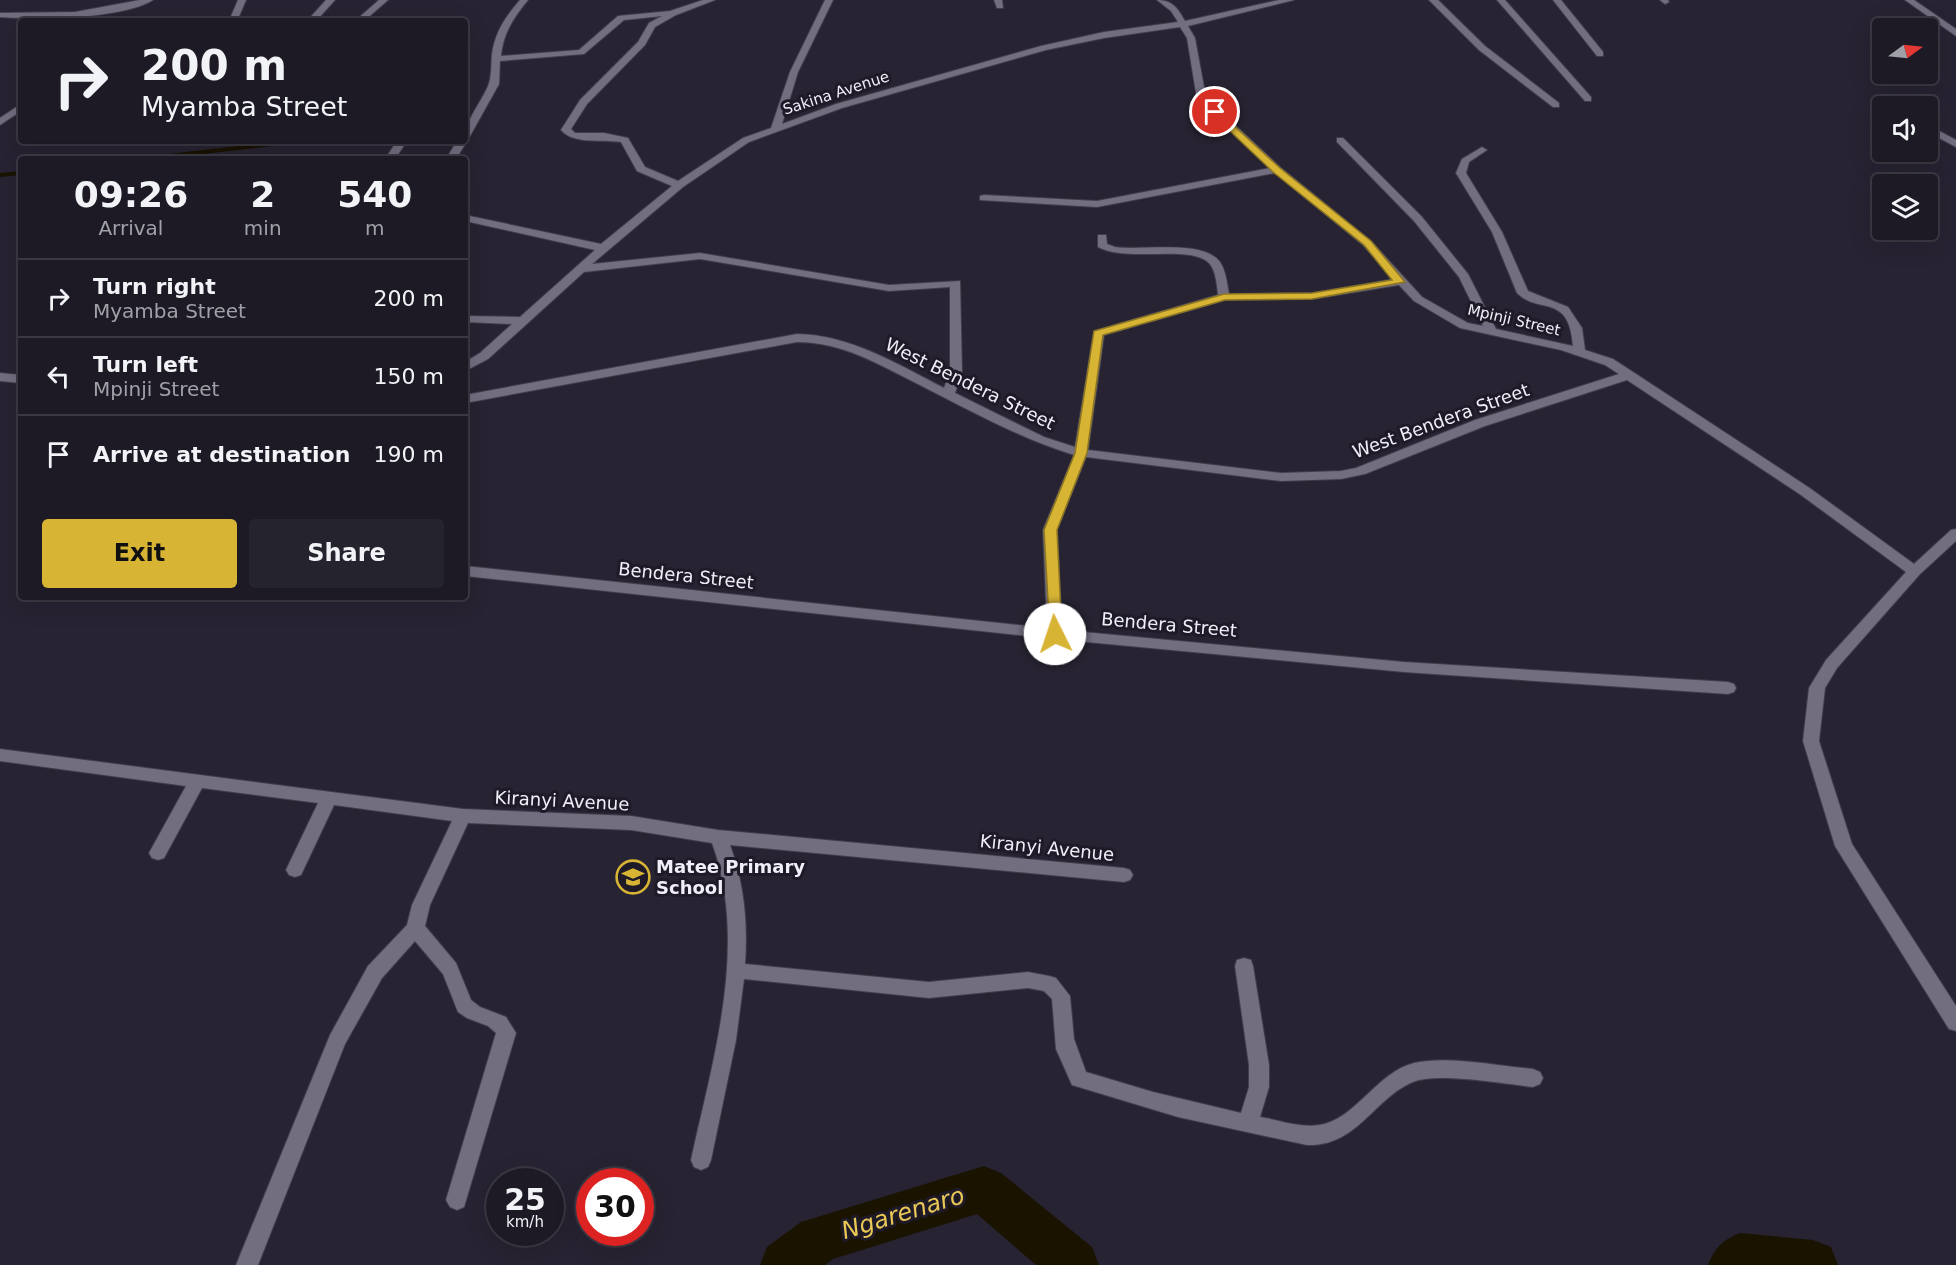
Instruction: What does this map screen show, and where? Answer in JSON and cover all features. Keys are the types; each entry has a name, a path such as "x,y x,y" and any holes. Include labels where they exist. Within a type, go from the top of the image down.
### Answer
{"street":[{"path":"0,15 50,17 102,12 149,0"},
{"path":"234,18 242,0"},
{"path":"314,18 331,0"},
{"path":"363,18 384,0"},
{"path":"468,130 476,113 491,93 503,30 511,15 524,0"},
{"path":"679,185 641,169 625,140 604,136 573,136 566,130 583,102 642,43 652,25 673,13 711,0"},
{"path":"775,130 794,72 829,0"},
{"name":"Mpinji Street","path":"1161,0 1174,9 1185,24 1191,38 1202,99 1276,170 1367,243 1400,282 1418,299 1454,321 1492,333 1579,351 1609,362 1806,492 1910,576"},
{"name":"Sakina Avenue","path":"468,366 484,356 578,269 679,185 746,140 838,106 1044,48 1104,35 1185,24 1290,0"},
{"path":"1433,0 1482,48 1556,105"},
{"path":"1501,0 1588,99"},
{"path":"1557,0 1600,54"},
{"path":"1909,0 1956,33"},
{"path":"96,18 102,12"},
{"path":"498,59 581,52 621,18 673,13"},
{"path":"0,107 18,107"},
{"path":"0,122 18,109"},
{"path":"1938,134 1956,144"},
{"path":"1340,140 1418,219 1464,276 1492,333"},
{"path":"1482,150 1465,161 1461,173 1497,232 1522,293 1551,302 1564,310 1578,330 1579,351"},
{"path":"984,198 1097,204 1276,170"},
{"path":"468,219 603,248"},
{"path":"1102,237 1102,245 1113,250 1178,252 1206,257 1217,266 1224,297"},
{"path":"578,269 700,256 889,288 956,283 956,372 948,394"},
{"path":"1055,634 1050,530 1081,453 1098,333 1224,297 1312,296 1400,282"},
{"path":"468,319 522,321"},
{"name":"West Bendera Street","path":"468,398 797,338 838,341 1039,440 1081,453 1281,477 1341,476 1480,423 1629,375"},
{"path":"0,377 18,379"},
{"path":"1956,533 1910,576 1831,664 1817,688 1811,741 1844,846 1956,1023"},
{"name":"Bendera Street","path":"468,571 1055,634 1404,667 1728,688"},
{"name":"Kiranyi Avenue","path":"0,755 463,816 631,823 718,837 1124,875"},
{"path":"158,853 198,780"},
{"path":"295,870 329,798"},
{"path":"247,1265 337,1041 375,972 416,927 421,905 463,816"},
{"path":"701,1160 738,971 733,877 729,857 718,837"},
{"path":"416,927 445,962 453,976 460,998 469,1010 499,1022 506,1034 457,1200"},
{"path":"1244,966 1259,1065 1259,1088 1248,1124"},
{"path":"738,971 929,990 1028,980 1049,984 1061,996 1062,1033 1068,1059 1079,1079 1248,1124 1323,1135 1348,1123 1389,1088 1413,1072 1434,1071 1533,1078"}],"waterway":[{"path":"168,156 273,144"},
{"path":"0,175 18,173"},
{"name":"Ngarenaro","path":"785,1265 819,1239 984,1189 1074,1265"},
{"name":"Ngarenaro","path":"1733,1265 1740,1258 1813,1265"}],"place":[{"name":"Matee Primary School","path":"633,877"}],"route":[{"path":"1055,634 1050,530 1081,453 1097,354 1098,333 1224,297 1312,296 1361,286 1400,282 1367,243 1276,170 1215,112"}]}
